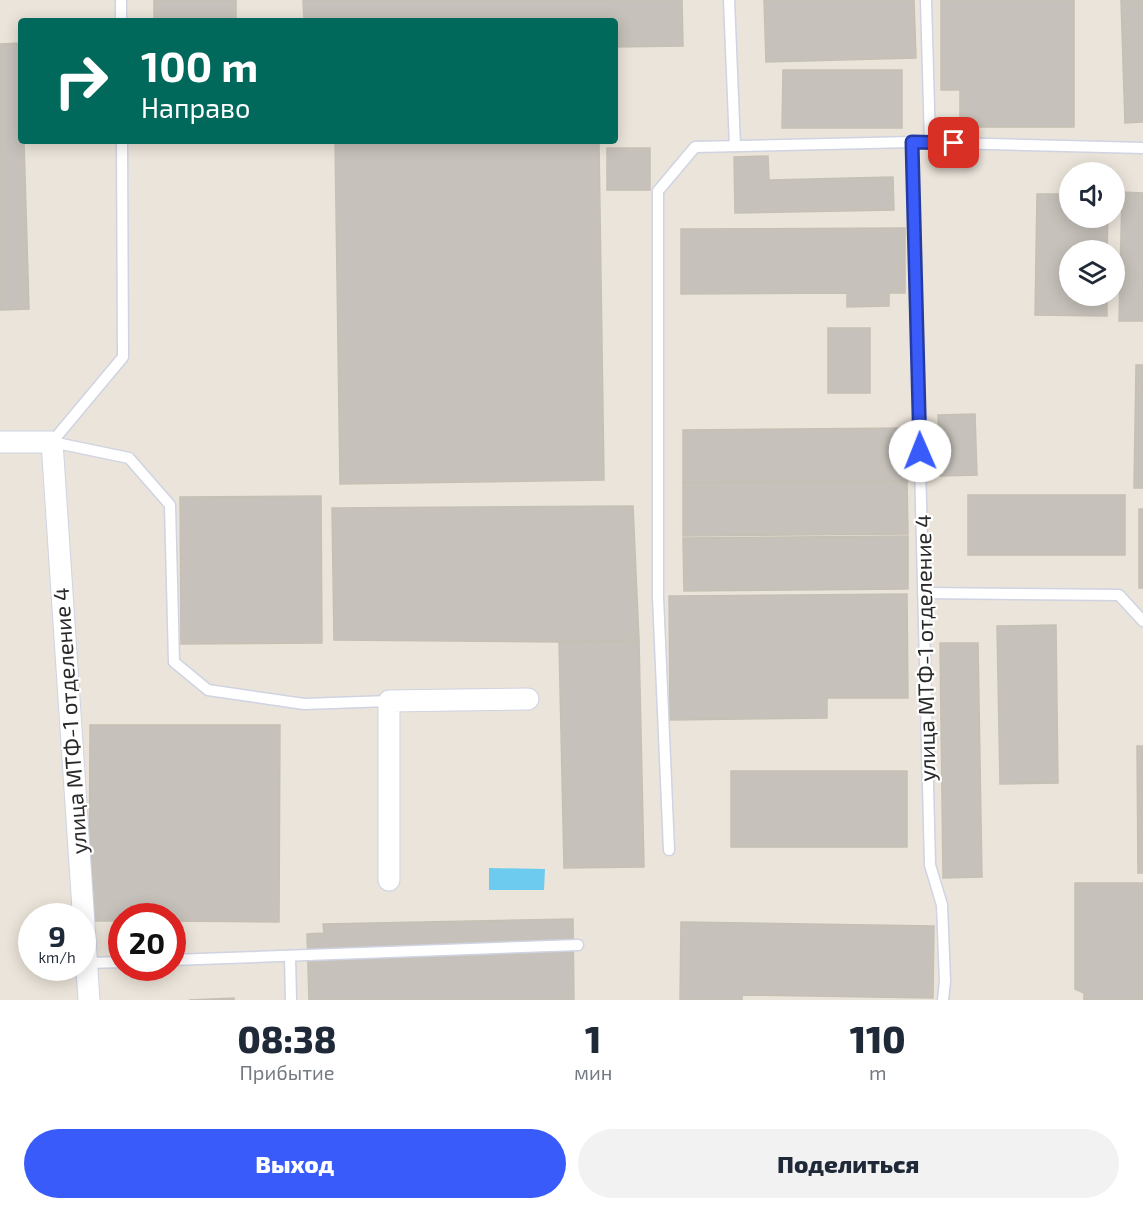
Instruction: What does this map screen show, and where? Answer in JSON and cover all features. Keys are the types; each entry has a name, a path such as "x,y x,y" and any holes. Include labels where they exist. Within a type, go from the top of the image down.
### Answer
{"street":[{"path":"0,442 52,442"},
{"name":"улица МТФ-1 отделение 4","path":"52,442 83,903"},
{"path":"389,880 389,701 528,699"},
{"name":"улица МТФ-1 отделение 4","path":"88,981 89,1000"}],"lane":[{"path":"729,0 735,146"},
{"path":"926,0 930,143"},
{"path":"121,2 122,18"},
{"path":"669,850 658,597 658,191 695,147 912,142 1143,148"},
{"name":"улица МТФ-1 отделение 4","path":"912,142 930,865 942,904 945,981 943,1000"},
{"path":"122,144 123,357 52,442 129,458 170,505 174,662 208,690 304,704 389,701"},
{"path":"923,593 1119,595 1143,621"},
{"path":"186,960 578,945"},
{"path":"290,956 291,1000"}],"water":[{"path":"489,868 545,869 544,890 489,890"}],"building":[{"path":"154,0 236,0 236,18 154,18"},
{"path":"303,0 682,0 683,46 618,47 618,18 304,18"},
{"path":"764,0 914,0 916,58 766,62"},
{"path":"941,0 1074,0 1074,127 960,127 960,90 941,90"},
{"path":"1121,0 1143,0 1143,122 1125,123"},
{"path":"18,43 18,144 24,144 29,309 0,310 0,44"},
{"path":"783,70 902,70 902,128 782,128"},
{"path":"335,144 599,144 604,480 340,484"},
{"path":"607,148 650,148 650,190 607,190"},
{"path":"768,156 769,180 893,177 894,210 735,213 734,157"},
{"path":"1125,192 1143,193 1143,321 1119,321 1119,306 1125,306 1125,240 1121,240 1121,228 1125,228"},
{"path":"1037,194 1059,194 1059,228 1108,228 1107,240 1059,240 1059,306 1107,306 1107,316 1035,315"},
{"path":"905,228 905,293 889,293 889,306 847,307 847,293 681,294 681,229"},
{"path":"828,328 870,328 870,393 828,393"},
{"path":"1136,365 1143,365 1143,488 1134,488"},
{"path":"975,414 977,475 940,476 938,415"},
{"path":"907,428 908,481 683,483 683,430"},
{"path":"907,481 908,534 683,536 683,483"},
{"path":"968,495 1125,495 1125,555 968,555"},
{"path":"321,496 322,643 181,644 180,497"},
{"path":"633,506 639,640 559,642 334,640 332,508"},
{"path":"1139,509 1143,509 1143,588 1139,588"},
{"path":"908,536 908,589 684,591 683,538"},
{"path":"907,594 908,698 827,698 827,718 670,720 669,596"},
{"path":"1056,625 1058,783 1000,784 997,626"},
{"path":"639,640 644,867 564,868 559,642"},
{"path":"940,643 978,643 982,877 943,878"},
{"path":"90,725 280,725 279,922 186,921 186,903 108,903 108,921 96,921 96,903 89,903"},
{"path":"1137,746 1143,746 1143,873 1138,873"},
{"path":"731,771 907,771 907,847 731,847"},
{"path":"1075,883 1143,883 1143,1000 1084,1000 1084,993 1075,989"},
{"path":"573,919 574,1000 309,1000 307,934 324,933 323,924"},
{"path":"681,922 934,926 933,998 742,995 742,1000 680,1000"},
{"path":"234,998 234,1000 189,1000"}],"route":[{"path":"920,451 912,142 954,143"}]}
